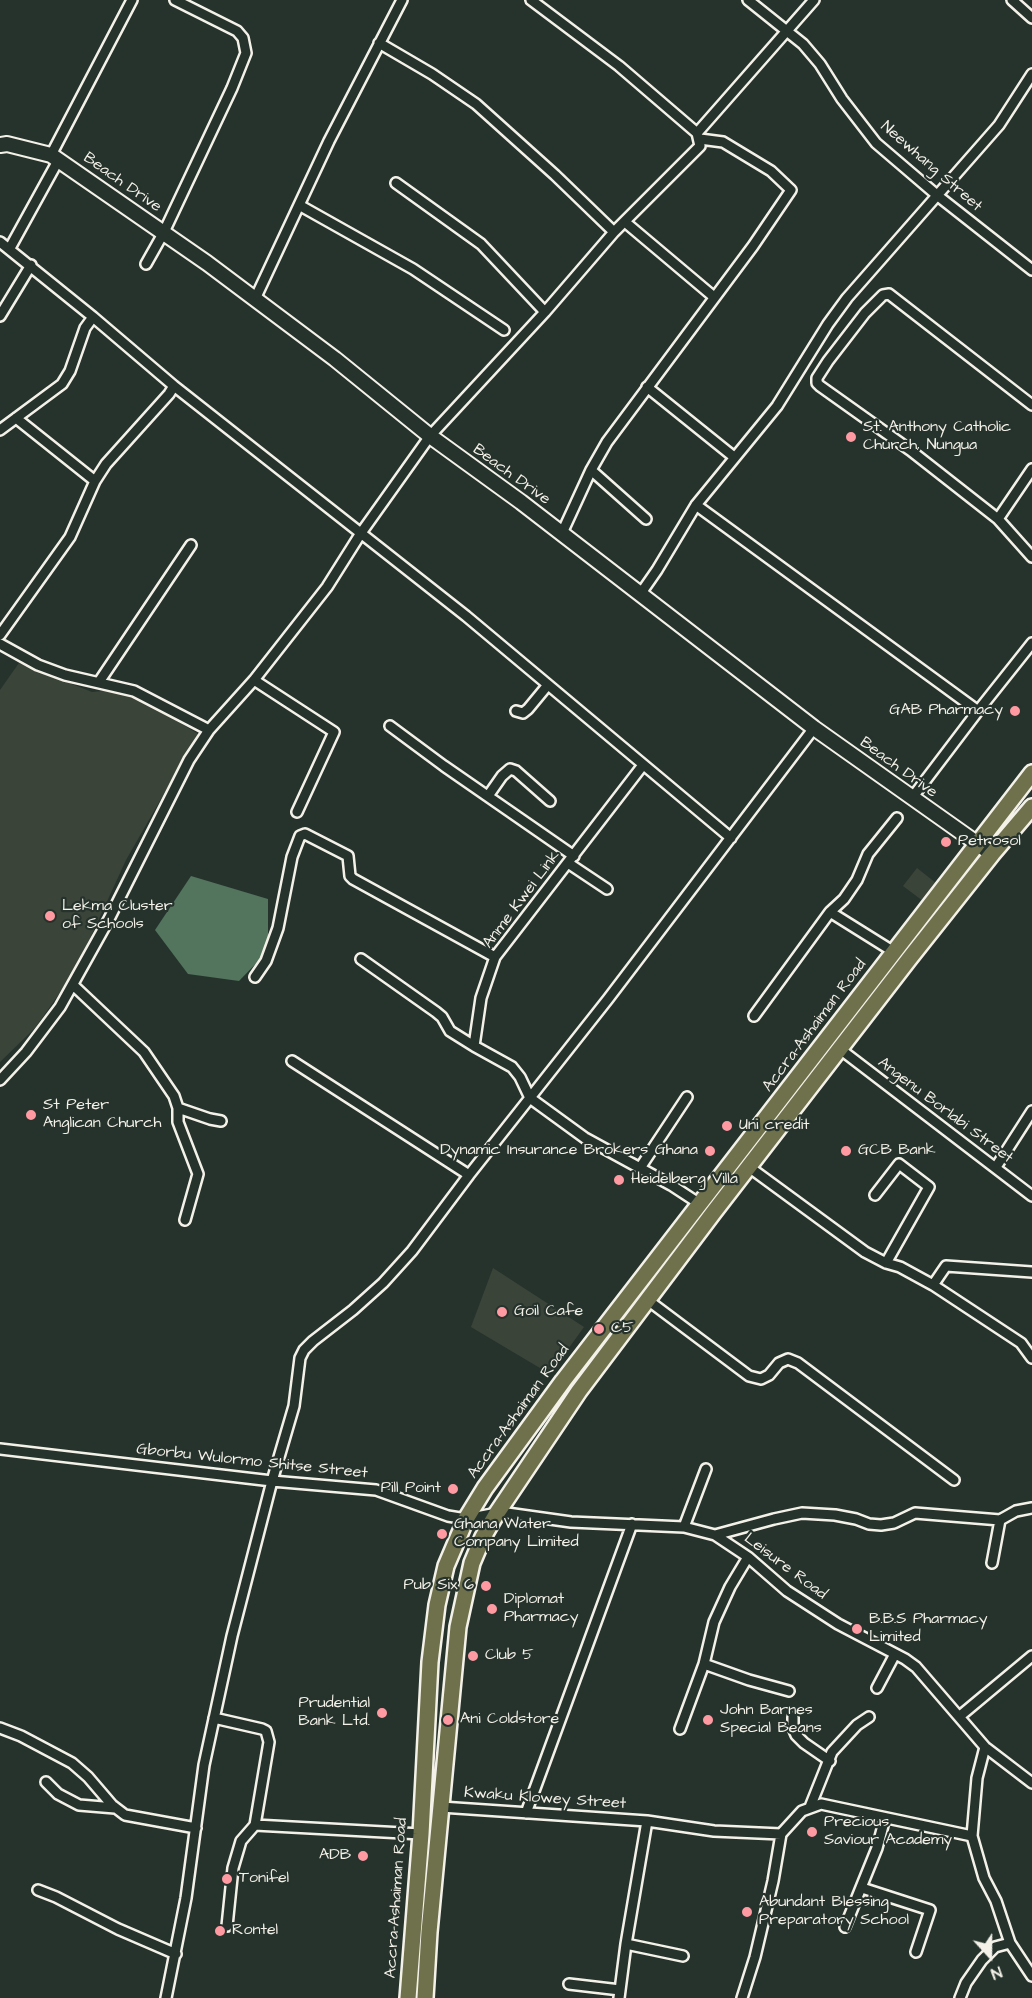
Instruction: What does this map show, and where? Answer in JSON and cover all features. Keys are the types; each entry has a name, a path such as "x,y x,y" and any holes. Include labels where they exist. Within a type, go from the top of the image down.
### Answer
{"main road":[{"name":"Accra-Ashaiman Road","path":"408,1998 421,1834 430,1662 437,1605 446,1566 466,1519 485,1488 563,1381 1032,773"},
{"name":"Accra-Ashaiman Road","path":"425,1998 429,1932 458,1628 472,1563 483,1537 579,1391 840,1049 992,854 1032,807"}],"street":[{"path":"10,248 132,0"},
{"path":"146,264 164,232 232,88 246,53 243,38 237,31 175,0"},
{"path":"255,299 299,205 402,0"},
{"path":"531,0 619,66 699,136 723,142 771,171 791,190 753,246 607,442 591,470 562,533"},
{"name":"Neewhang Street","path":"748,0 803,44 820,64 842,99 876,143 938,196 1032,270"},
{"path":"0,1080 45,1029 73,985 119,900 189,760 209,730 254,680 327,587 361,533 430,436 545,312 614,232 698,150 699,136 814,0"},
{"path":"1012,0 1032,18"},
{"path":"380,43 476,104 614,232"},
{"path":"640,593 657,570 696,506 777,406 828,324 847,298 999,125 1032,74"},
{"name":"Beach Drive","path":"0,145 7,144 55,157 164,232 335,359 430,436 562,533 814,728 992,854"},
{"path":"396,183 480,244 545,312"},
{"path":"299,205 413,269 504,330"},
{"path":"625,222 714,297"},
{"path":"0,242 93,316 174,386 466,616 731,838"},
{"path":"0,316 31,265"},
{"path":"1032,405 889,294 883,295 865,313 828,360 817,378 820,386 910,450 998,519 1032,556"},
{"path":"0,430 62,384 70,370 85,328 93,316"},
{"path":"0,635 70,537 95,481 117,450 174,386"},
{"path":"647,387 734,457"},
{"path":"16,418 95,481"},
{"path":"998,519 1032,469"},
{"path":"591,470 646,519"},
{"path":"696,506 978,711"},
{"path":"99,682 191,545"},
{"path":"912,798 1032,643"},
{"path":"0,645 38,665 65,675 134,691 209,730"},
{"path":"254,680 334,732 297,812"},
{"path":"516,711 523,713 528,709 547,686"},
{"path":"390,726 488,796 607,889"},
{"path":"166,1998 176,1954 204,1765 214,1718 232,1636 294,1406 300,1358 304,1350 353,1310 412,1251 814,728"},
{"name":"Anme Kwei Link","path":"474,1046 482,998 495,957 643,765"},
{"path":"488,796 502,776 510,770 516,771 550,801"},
{"path":"754,1016 830,912 844,899 857,880 868,854 897,818"},
{"path":"255,977 266,960 278,928 292,857 300,836 305,834 348,856 350,876 353,879 495,957"},
{"path":"830,912 894,952"},
{"path":"361,959 436,1012 450,1031 512,1067 520,1077 530,1098 585,1138 672,1185 700,1204"},
{"path":"73,985 144,1052 174,1096 178,1108 178,1122 198,1174 185,1220"},
{"name":"Angenu Borlabi Street","path":"840,1049 1032,1196"},
{"path":"292,1061 469,1175"},
{"path":"640,1168 687,1096"},
{"path":"178,1108 210,1119 221,1120"},
{"path":"996,1167 1032,1111"},
{"path":"875,1196 899,1164 929,1187 886,1263"},
{"path":"749,1167 865,1252 933,1285 1021,1343 1032,1358"},
{"path":"933,1285 946,1266 1032,1272"},
{"path":"649,1301 749,1376 761,1379 769,1375 779,1363 788,1359 798,1363 954,1480"},
{"name":"Gborbu Wulormo Shitse Street","path":"0,1449 272,1481 376,1490 448,1516 466,1519 497,1513"},
{"path":"684,1527 706,1469"},
{"path":"715,1535 802,1513 835,1515 881,1525 894,1523 915,1513 1000,1520 1016,1510 1032,1508"},
{"name":"Leisure Road","path":"497,1513 571,1522 684,1527 715,1535 748,1557 787,1591 838,1624 916,1667 985,1747 1032,1783"},
{"path":"992,1563 1000,1520"},
{"path":"525,1813 632,1524"},
{"path":"680,1729 704,1664 714,1622 730,1587 748,1557"},
{"path":"877,1688 895,1654"},
{"path":"960,1716 1032,1656"},
{"path":"704,1664 789,1691"},
{"path":"794,1717 793,1728 796,1735 830,1761"},
{"path":"810,1807 832,1752 857,1725 869,1717"},
{"path":"214,1718 256,1726 266,1731 268,1735 255,1825 241,1841 233,1868 227,1926"},
{"path":"0,1728 21,1736 72,1763 88,1777 105,1799 125,1815 196,1828"},
{"path":"985,1747 977,1778 972,1836 984,1878 996,1901 1010,1943 1032,1976"},
{"path":"46,1782 58,1794 79,1805 115,1808"},
{"path":"742,1998 755,1957 773,1881 781,1834 802,1811 821,1804 972,1836"},
{"name":"Kwaku Klowey Street","path":"441,1807 647,1821 714,1831 781,1834"},
{"path":"845,1927 877,1848 885,1818"},
{"path":"569,1984 619,1994 647,1821"},
{"path":"255,1825 421,1834"},
{"path":"862,1888 930,1910 916,1952"},
{"path":"38,1890 176,1954"},
{"path":"960,1998 966,1983 982,1959 995,1947 1010,1943"},
{"path":"626,1944 683,1956"}],"shaded area":[{"name":"Lekma Cluster of Schools","path":"19,663 92,692 125,689 198,734 126,860 75,971 35,1028 0,1062 0,690"},
{"path":"917,868 941,887 927,904 903,886"},
{"path":"493,1268 584,1327 550,1374 471,1327"}],"green space":[{"path":"191,876 268,899 268,951 239,981 188,974 155,930"}],"place":[{"name":"St. Anthony Catholic Church, Nungua","path":"851,437"},
{"name":"GAB Pharmacy","path":"1015,711"},
{"name":"Petrosol","path":"946,842"},
{"name":"Lekma Cluster of Schools","path":"50,916"},
{"name":"St Peter Anglican Church","path":"31,1115"},
{"name":"Uni credit","path":"727,1126"},
{"name":"Dynamic Insurance Brokers Ghana","path":"710,1151"},
{"name":"GCB Bank","path":"846,1151"},
{"name":"Heidelberg Villa","path":"619,1180"},
{"name":"Goil Cafe","path":"502,1312"},
{"name":"C5","path":"599,1329"},
{"name":"Pill Point","path":"453,1489"},
{"name":"Ghana Water Company Limited","path":"442,1534"},
{"name":"Pub Six 6","path":"486,1586"},
{"name":"Diplomat Pharmacy","path":"492,1609"},
{"name":"B.B.S Pharmacy Limited","path":"857,1629"},
{"name":"Club 5","path":"473,1656"},
{"name":"Prudential Bank Ltd.","path":"382,1713"},
{"name":"Ani Coldstore","path":"448,1720"},
{"name":"John Barnes Special Beans","path":"708,1720"},
{"name":"Precious Saviour Academy","path":"812,1832"},
{"name":"ADB","path":"363,1856"},
{"name":"Tonifel","path":"227,1879"},
{"name":"Abundant Blessing Preparatory School","path":"747,1912"},
{"name":"Rontel","path":"220,1931"}]}
